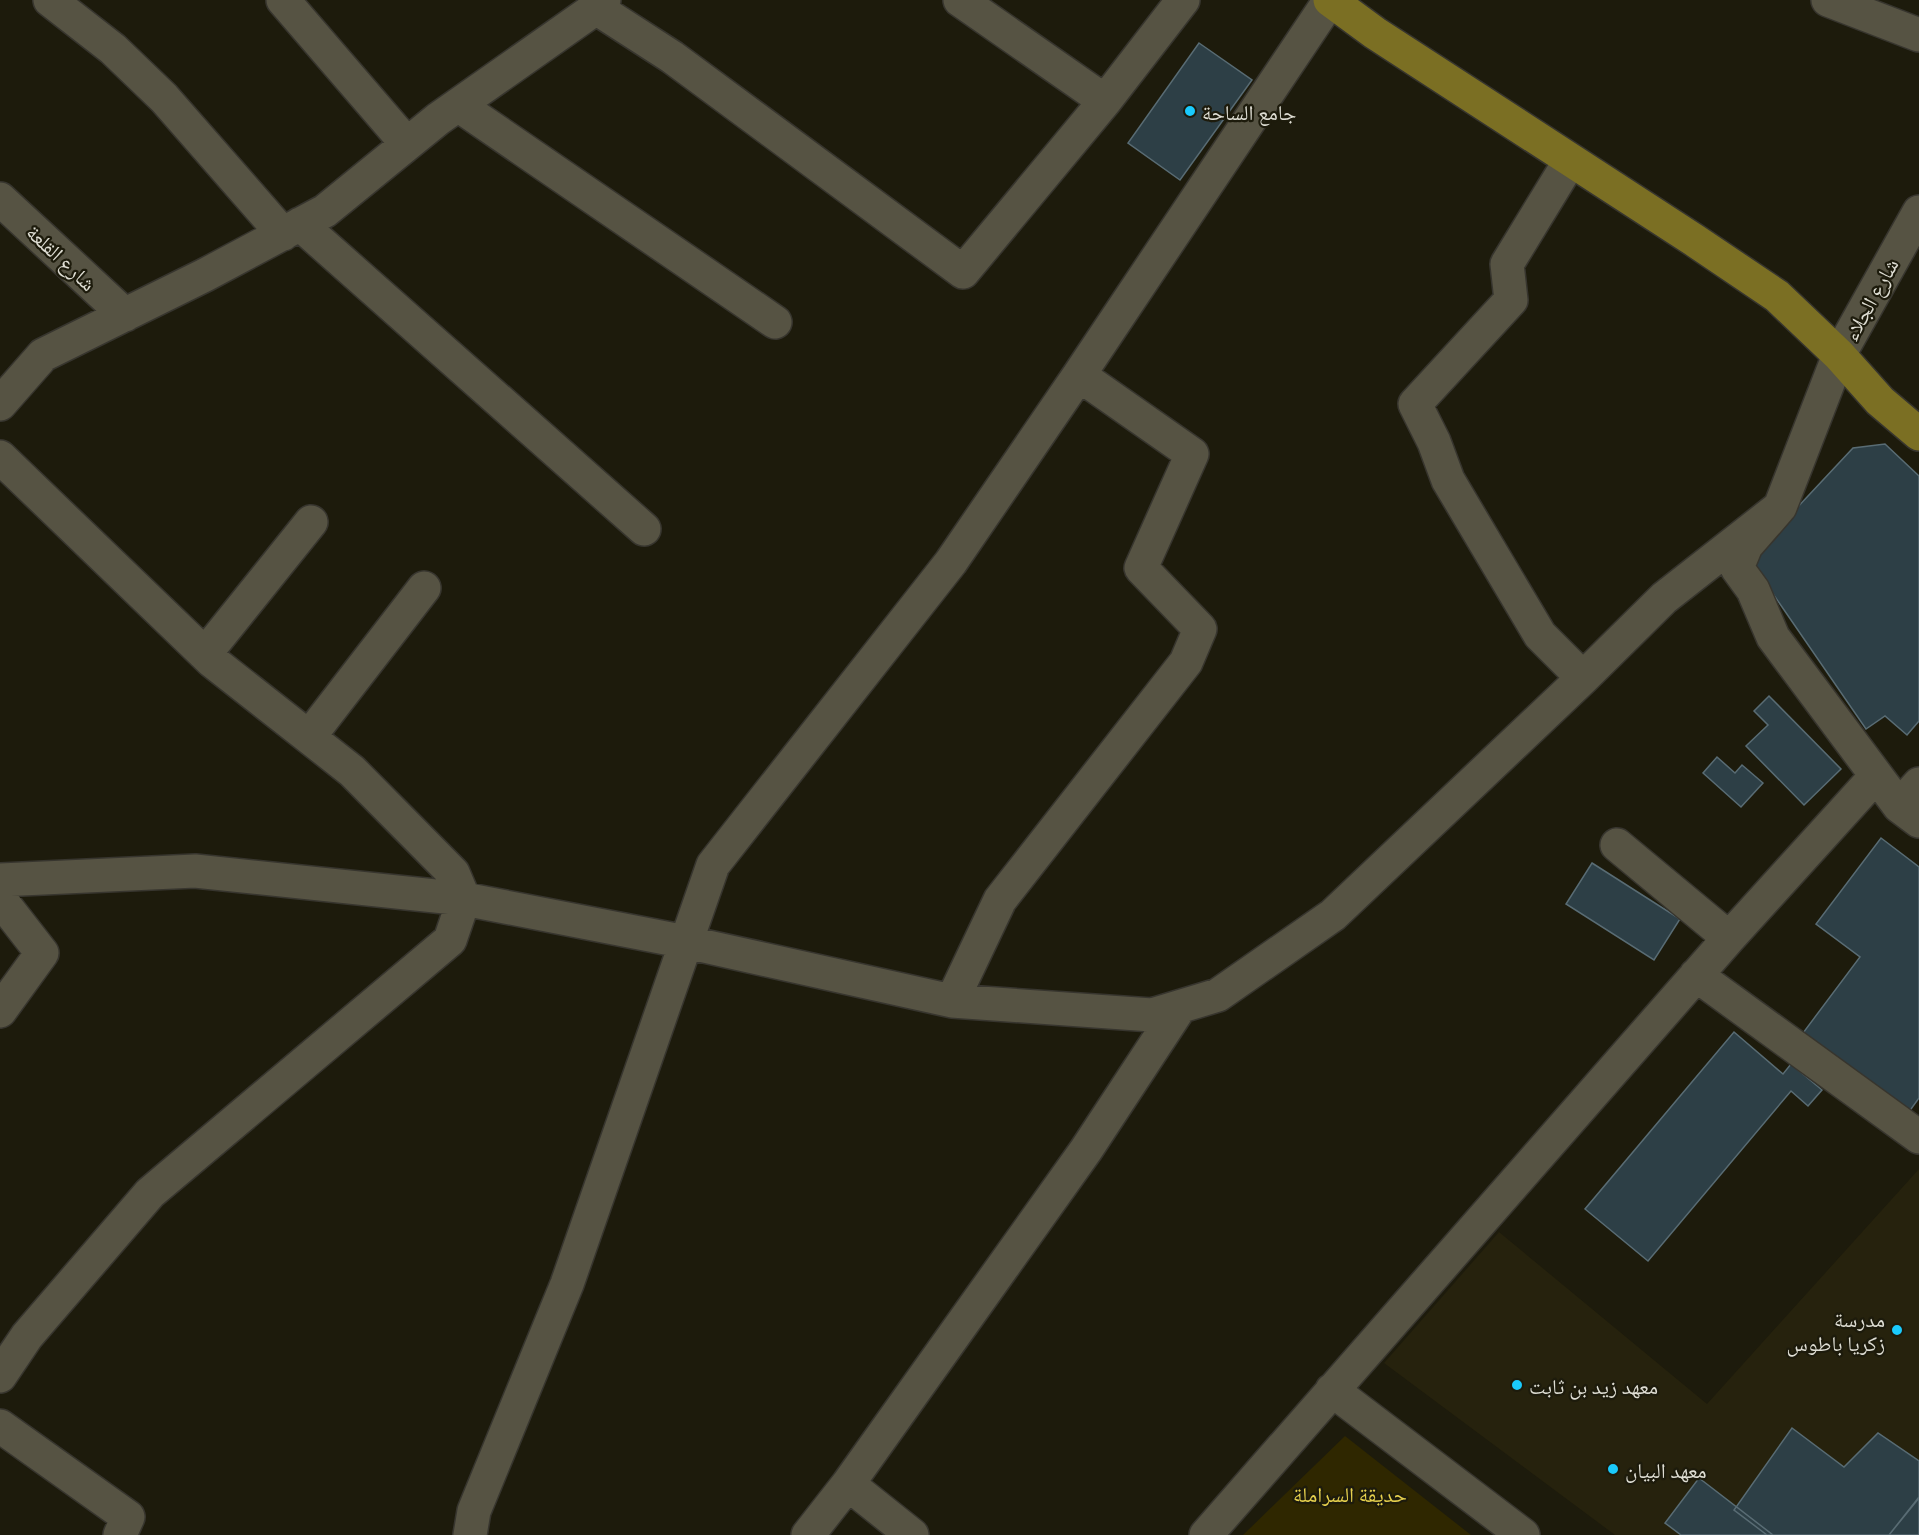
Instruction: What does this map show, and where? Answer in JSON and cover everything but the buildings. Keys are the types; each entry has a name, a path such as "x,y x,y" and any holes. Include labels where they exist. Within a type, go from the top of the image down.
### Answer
{"main road":[{"path":"1330,0 1375,33 1777,296 1839,355 1880,401 1919,434"}],"street":[{"path":"50,0 113,49 164,98 291,229 644,528"},
{"path":"283,0 407,144"},
{"path":"960,0 1105,101"},
{"path":"0,404 43,355 205,275 325,211 458,105 600,4 963,272 1105,101 1183,0"},
{"path":"470,1535 474,1511 567,1284 713,865 951,562 1330,0"},
{"path":"1828,0 1919,35"},
{"path":"458,105 775,322"},
{"path":"1570,161 1507,264 1511,300 1415,404 1434,442 1448,480 1540,635 1583,678"},
{"name":"شارع القلعة","path":"0,199 124,315"},
{"name":"شارع الجلاء","path":"1780,507 1839,355 1919,212"},
{"path":"952,1001 1000,900 1186,662 1200,629 1141,568 1192,454 1079,375"},
{"path":"0,457 205,654 352,771 453,873 464,899 450,940 150,1193 27,1336 0,1376"},
{"path":"0,880 195,871 464,899 686,942 952,1001 1152,1015 1218,995 1333,915 1664,598 1780,507"},
{"path":"1780,507 1746,546 1737,568 1753,590 1773,637 1876,776 1912,803"},
{"path":"205,654 311,522"},
{"path":"309,737 424,588"},
{"path":"1206,1535 1696,975 1876,776"},
{"path":"1617,845 1729,938"},
{"path":"0,899 42,953 0,1011"},
{"path":"1696,975 1919,1137"},
{"path":"808,1535 848,1484 1086,1150 1180,1007"},
{"path":"1332,1390 1523,1535"},
{"path":"0,1426 128,1517 120,1535"},
{"path":"848,1484 912,1535"}],"shaded area":[{"path":"1919,1169 1919,1535 1615,1535 1384,1363 1499,1232 1707,1404"}],"green space":[{"name":"حديقة السراملة","path":"1345,1436 1471,1535 1243,1535"}],"place":[{"name":"جامع الساحة","path":"1190,111"},
{"name":"مدرسة زكريا باطوس","path":"1897,1330"},
{"name":"معهد زيد بن ثابت","path":"1517,1385"},
{"name":"معهد البيان","path":"1613,1469"}]}
